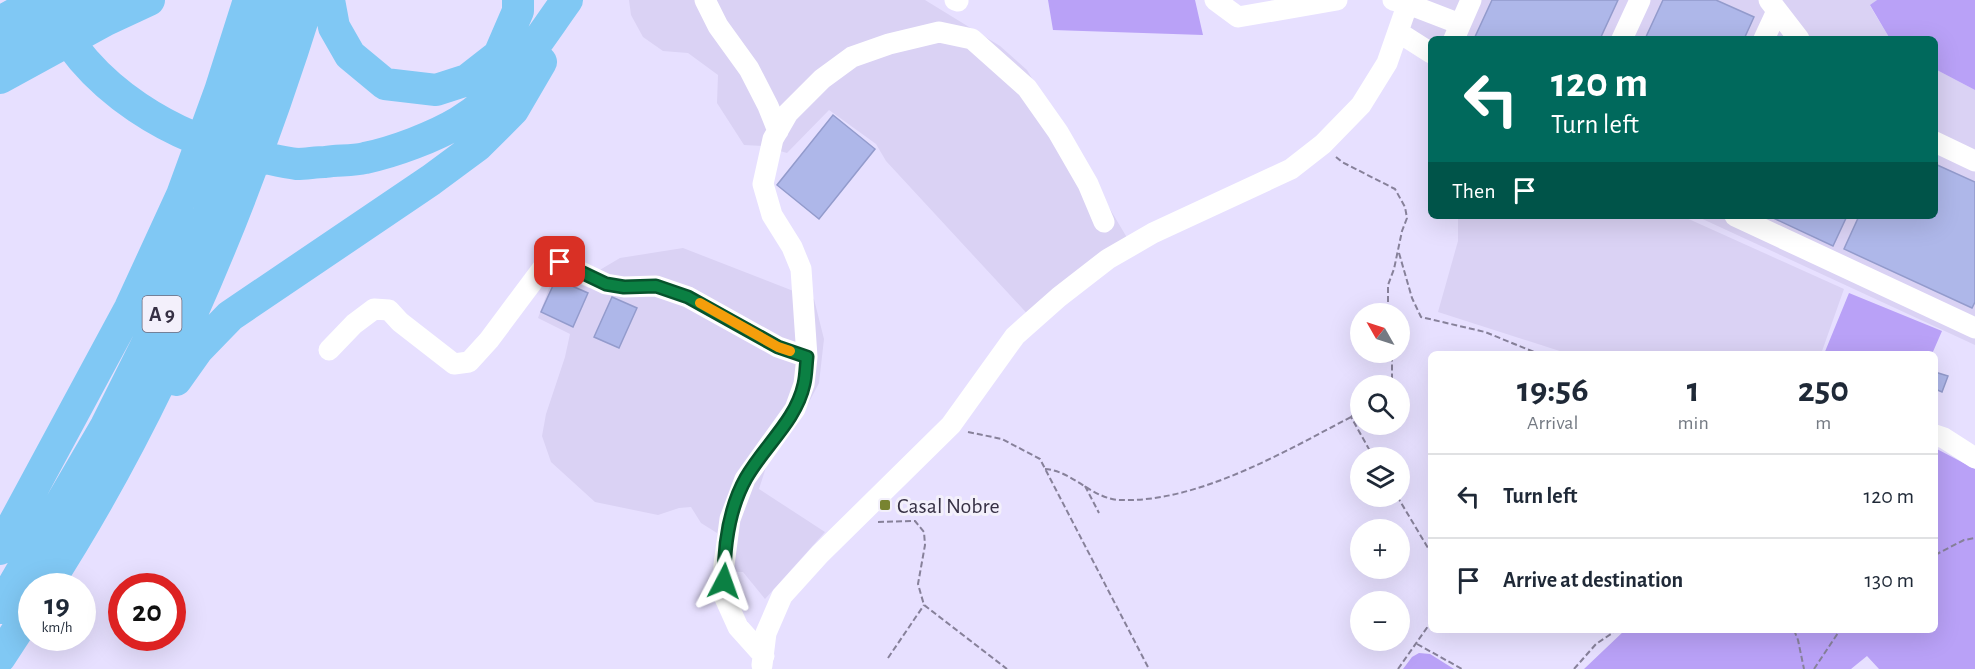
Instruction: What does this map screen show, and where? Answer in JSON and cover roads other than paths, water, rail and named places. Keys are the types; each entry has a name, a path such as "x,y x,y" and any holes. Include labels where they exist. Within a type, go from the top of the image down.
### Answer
{"highway":[{"path":"46,0 80,56 117,92 158,121 213,146 298,164 364,158 426,138 459,122 489,98 515,71 569,0"},
{"path":"0,78 20,30 99,7 149,0"},
{"name":"A 9","path":"0,549 130,308 182,195 220,91 249,0"},
{"name":"A 9","path":"0,608 106,426 209,213 248,105 281,0"},
{"path":"54,573 128,446 182,335 245,189 309,0"},
{"path":"329,0 334,27 350,55 385,84 436,90 468,80 499,55 518,11 518,0"},
{"path":"128,446 198,349 231,316 477,146 513,110 539,68 569,0"},
{"path":"0,657 18,629"}],"street":[{"path":"705,0 718,26 749,69 778,130"},
{"path":"1215,0 1238,17 1337,0"},
{"path":"762,665 766,633 782,596 820,554 951,425 1016,336 1067,290 1108,259 1153,233 1291,169 1323,144 1361,105 1387,63 1398,32 1404,1 1457,32 1471,0"},
{"path":"1623,36 1640,0"},
{"path":"1765,36 1773,5"},
{"path":"1773,5 1797,36"},
{"path":"762,665 738,627 724,596 724,565 730,519 745,478 795,409 804,384 807,357 801,269 792,247 772,215 763,184 773,139 788,112 822,79 852,57 889,44 939,32 972,39 1028,88 1058,132 1088,184 1104,222"},
{"path":"1398,32 1428,51"},
{"path":"1938,143 1975,161"},
{"path":"1741,219 1975,328"},
{"path":"329,350 354,324 374,309 389,310 400,322 453,364 469,362 489,340 542,269 560,262 606,284 624,287 656,286 688,297 778,347 807,357"},
{"path":"1938,436 1975,458"}],"place":[{"name":"Casal Nobre","path":"885,505"}]}
